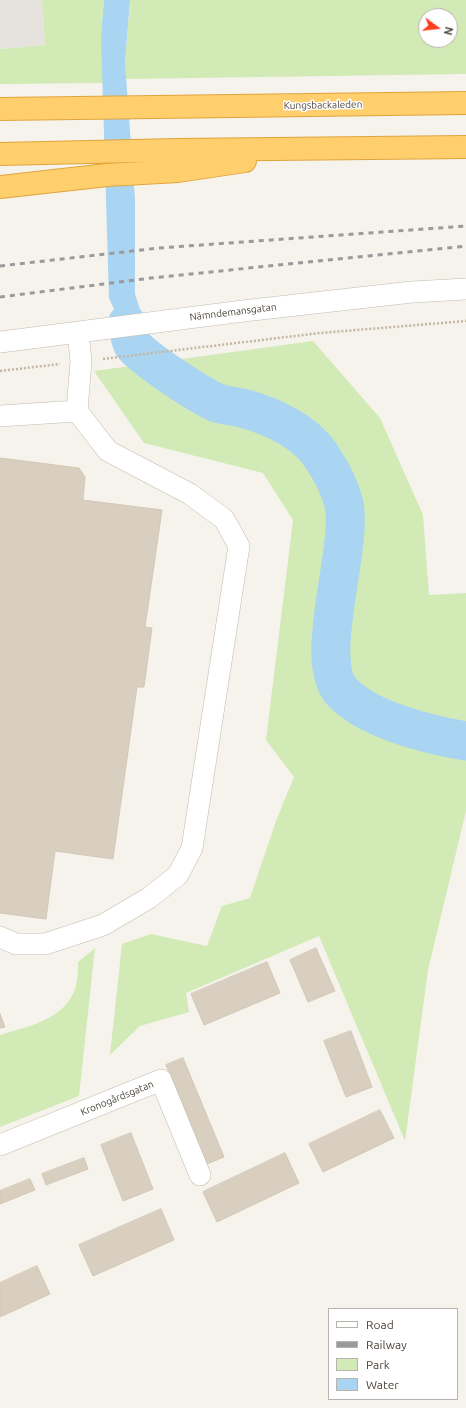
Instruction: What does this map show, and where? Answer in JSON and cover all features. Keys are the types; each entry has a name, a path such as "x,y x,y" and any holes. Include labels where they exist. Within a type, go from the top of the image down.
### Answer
{"highway":[{"name":"Kungsbackaleden","path":"0,109 466,103"},
{"path":"0,188 107,175 178,161 322,148 466,147"},
{"path":"0,154 105,152 178,161"}],"street":[{"name":"Nämndemansgatan","path":"0,342 412,292 466,290"},
{"path":"0,937 16,944 45,944 103,925 149,898 178,875 192,848 240,546 224,519 190,494 108,451 77,411 81,361 78,333"},
{"path":"0,416 77,411"},
{"name":"Kronogårdsgatan","path":"0,1145 161,1080 200,1175"}],"path":[{"path":"0,371 320,333 466,321"}],"shaded area":[{"path":"0,0 42,0 45,45 0,49"}],"green space":[{"path":"42,0 104,0 101,36 104,83 0,84 0,49 45,45"},
{"path":"130,0 466,0 466,74 126,79 125,62"},
{"path":"313,341 380,418 423,515 429,595 466,593 466,811 428,970 405,1141 319,936 186,993 189,1012 140,1026 110,1055 122,944 151,934 207,946 222,906 250,898 276,821 294,777 266,740 293,520 263,473 144,443 94,371"},
{"path":"95,948 79,1096 0,1127 0,1035 36,1024 58,1012 67,1004 73,994 77,981 78,962"}],"water":[{"path":"104,0 130,0 125,62 135,200 135,294 158,364 142,373 109,298 101,36"}],"building":[{"path":"0,458 79,468 85,477 83,500 162,510 145,627 152,628 144,687 137,687 113,859 55,851 46,919 0,913"},
{"path":"316,948 335,991 308,1002 290,960"},
{"path":"267,962 280,993 204,1025 191,994"},
{"path":"0,1014 5,1027 0,1028"},
{"path":"351,1031 372,1087 346,1097 324,1041"},
{"path":"183,1058 224,1157 207,1164 166,1065"},
{"path":"380,1110 394,1138 323,1172 309,1144"},
{"path":"131,1133 153,1189 123,1201 101,1145"},
{"path":"285,1153 299,1183 217,1222 203,1192"},
{"path":"84,1158 88,1169 46,1185 42,1174"},
{"path":"30,1179 35,1190 0,1204 0,1191"},
{"path":"161,1209 174,1240 93,1276 79,1245"},
{"path":"37,1266 50,1294 0,1317 0,1283"}],"waterway":[{"path":"127,324 133,345 148,359 172,376 215,402 257,412 279,421 309,441 317,450 333,475 344,504 345,524 343,548 332,630 331,655 334,677 342,692 353,702 367,711 400,725 435,735 466,741"}],"railway":[{"path":"0,266 159,248 466,226"},
{"path":"0,297 151,278 466,246"}]}
